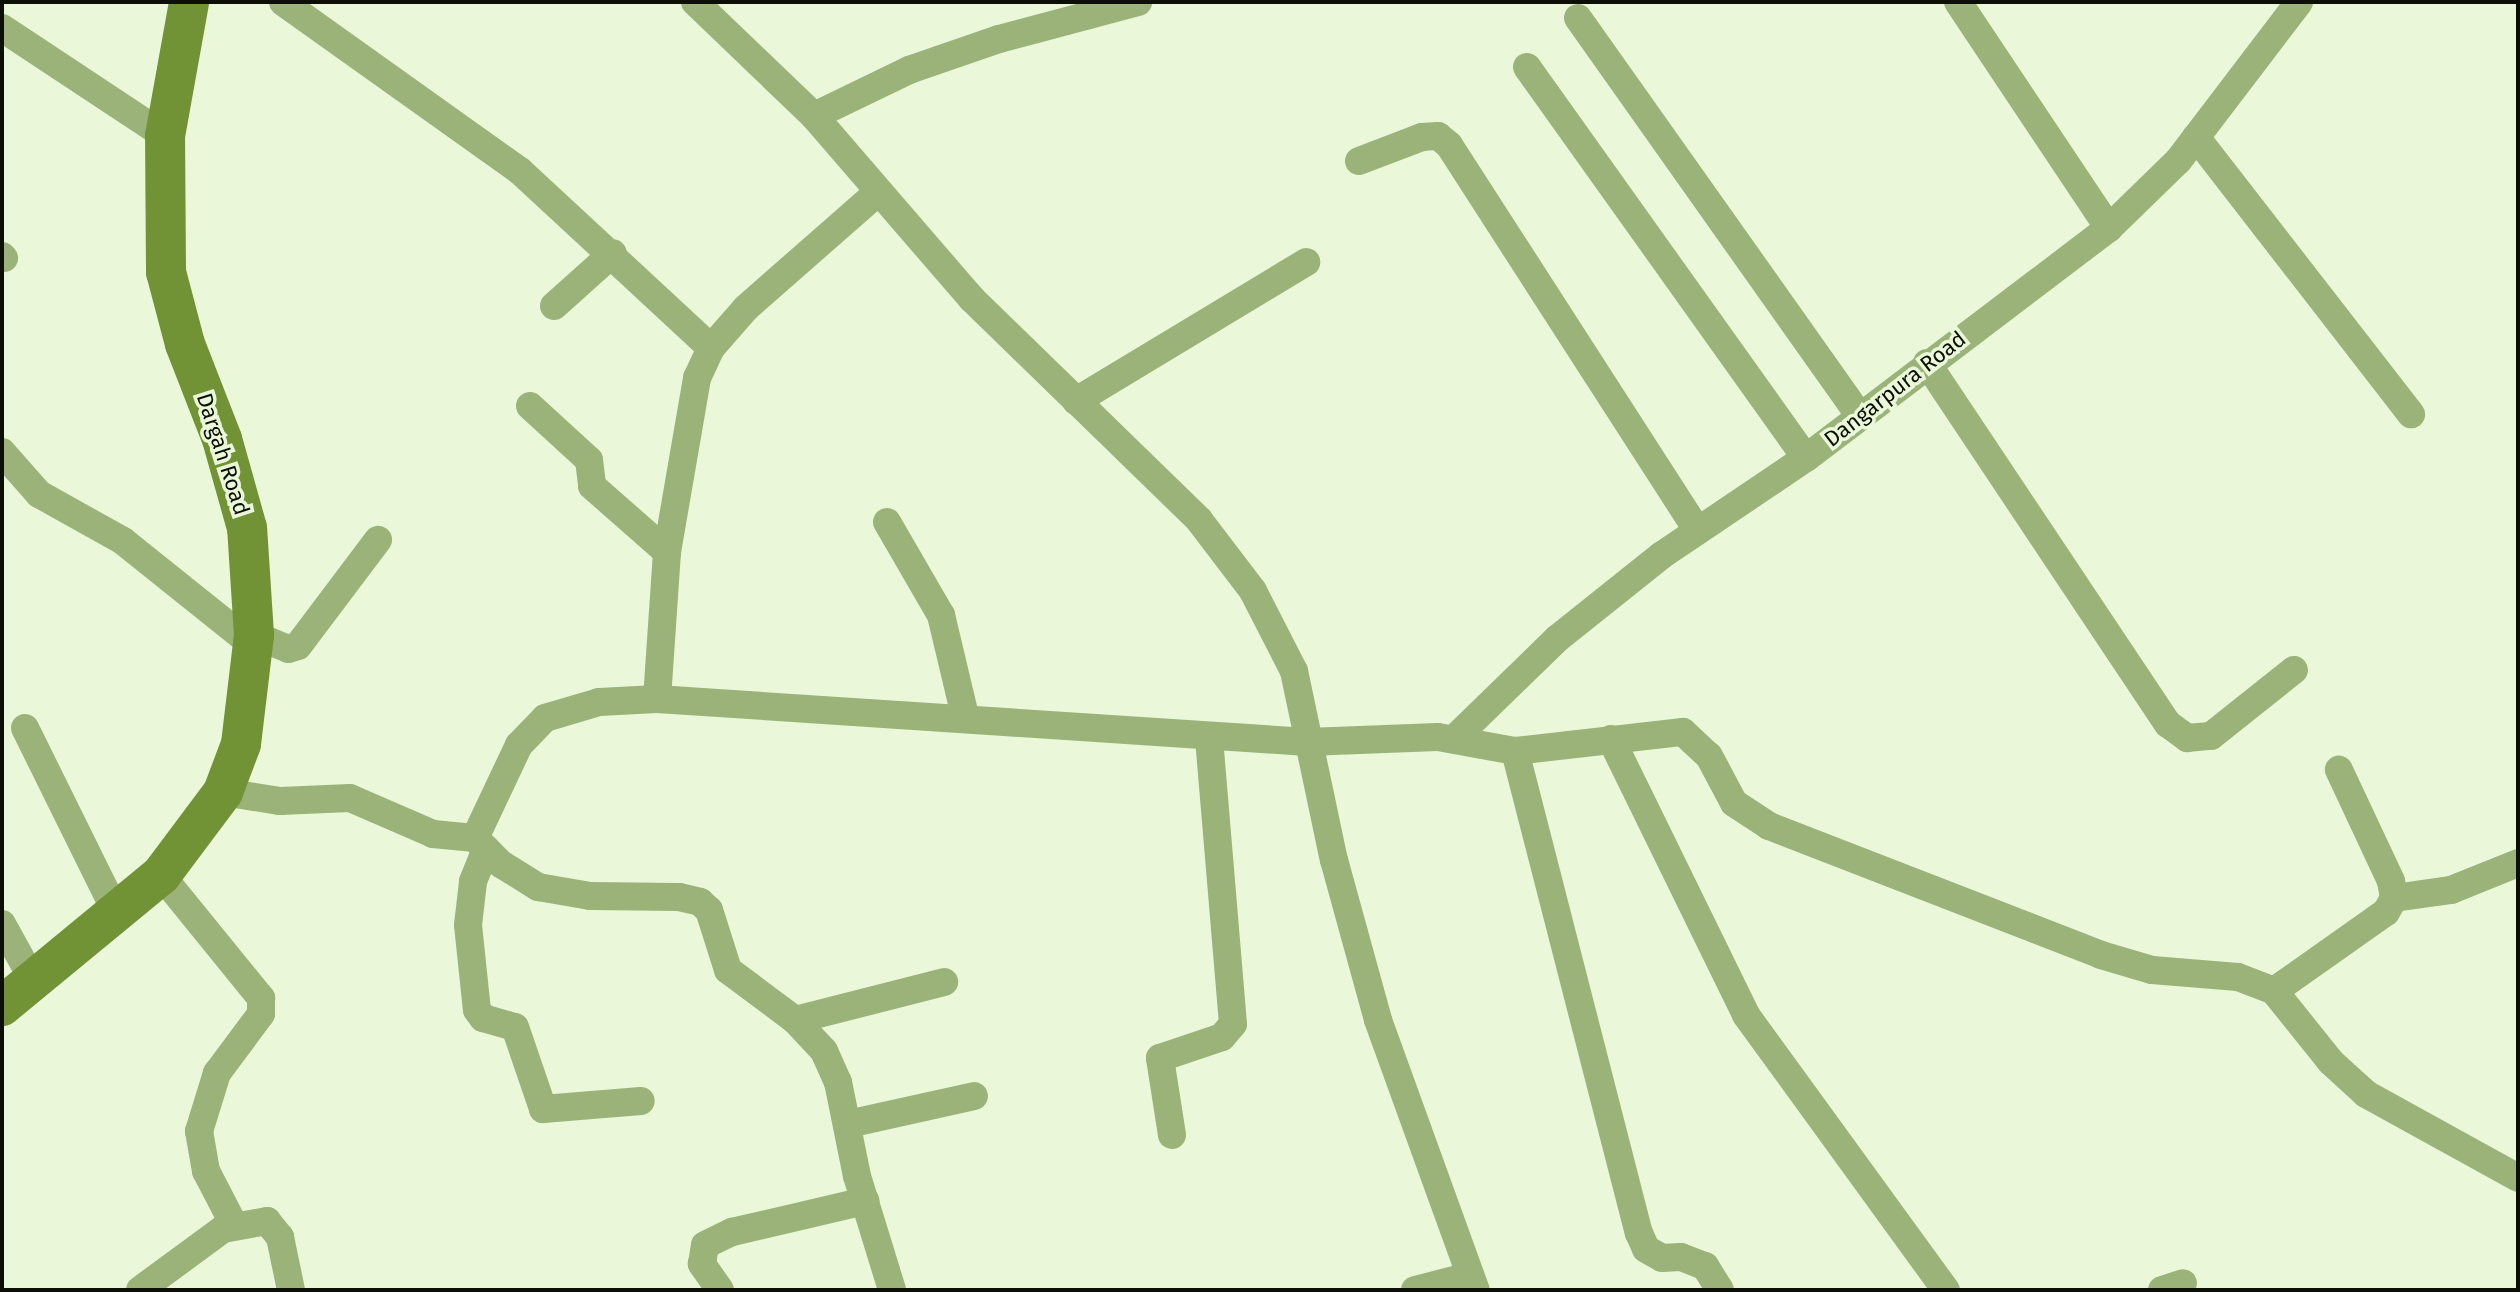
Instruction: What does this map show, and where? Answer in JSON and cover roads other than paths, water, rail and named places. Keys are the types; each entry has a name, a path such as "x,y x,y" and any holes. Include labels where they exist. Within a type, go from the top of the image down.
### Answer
{"street":[{"name":"Dargah Road","path":"2,1006 161,875 223,792 241,744 253,640 243,512 185,344 166,272 165,136 189,2"},
{"path":"283,2 520,171 613,253 711,348"},
{"path":"695,2 814,116 877,193 972,299 1199,520 1253,591 1294,671 1307,742 1378,1020 1473,1283 1415,1290"},
{"path":"814,116 909,70 999,39 1138,2"},
{"path":"1958,2 2109,228"},
{"name":"Dangarpura Road","path":"1454,739 1558,638 1698,531 1806,458 1927,363 2109,228 2196,137 2299,2"},
{"path":"1578,18 1860,416"},
{"path":"2,28 165,136"},
{"path":"1527,67 1806,458"},
{"path":"1359,161 1422,137 1438,136 1449,145 1698,531"},
{"path":"2196,137 2411,414"},
{"path":"657,699 667,552 697,378 711,348 746,308 877,193"},
{"path":"554,306 613,253"},
{"path":"1076,401 1306,262"},
{"path":"1927,363 2168,724 2187,738 2211,736 2294,670"},
{"path":"530,406 589,460 592,486 667,552"},
{"path":"2,452 39,494 123,541 253,640 288,649 298,646 378,540"},
{"path":"887,522 941,615 965,716"},
{"path":"641,1101 543,1109 515,1027 483,1018 477,1010 468,925 480,844 519,745 545,718 599,702 657,699 965,716 1307,742 1454,739 1515,751 1683,732 1709,756 1734,803 1769,826 2101,955 2152,970 2238,977 2274,991 2331,1062 2366,1094 2518,1178"},
{"path":"25,728 117,914"},
{"path":"1172,1135 1160,1058 1222,1037 1233,1024 1209,736"},
{"path":"1611,739 1746,1015 1946,1290"},
{"path":"1515,751 1639,1233 1646,1249 1662,1258 1681,1257 1705,1266 1720,1290"},
{"path":"2274,991 2386,912 2394,898 2391,881 2339,770"},
{"path":"223,792 265,800 350,798 433,834 480,844 538,887 563,894 700,902 709,910 728,970 795,1020 824,1051 838,1082 865,1201 892,1290"},
{"path":"2394,898 2451,890 2518,863"},
{"path":"161,875 261,998 261,1014 217,1073 199,1131 206,1171 234,1225"},
{"path":"2,924 34,982"},
{"path":"795,1020 944,982"},
{"path":"848,1124 974,1096"},
{"path":"720,1290 702,1264 705,1245 732,1232 865,1201"},
{"path":"140,1290 234,1225 267,1221 276,1226 291,1290"}]}
